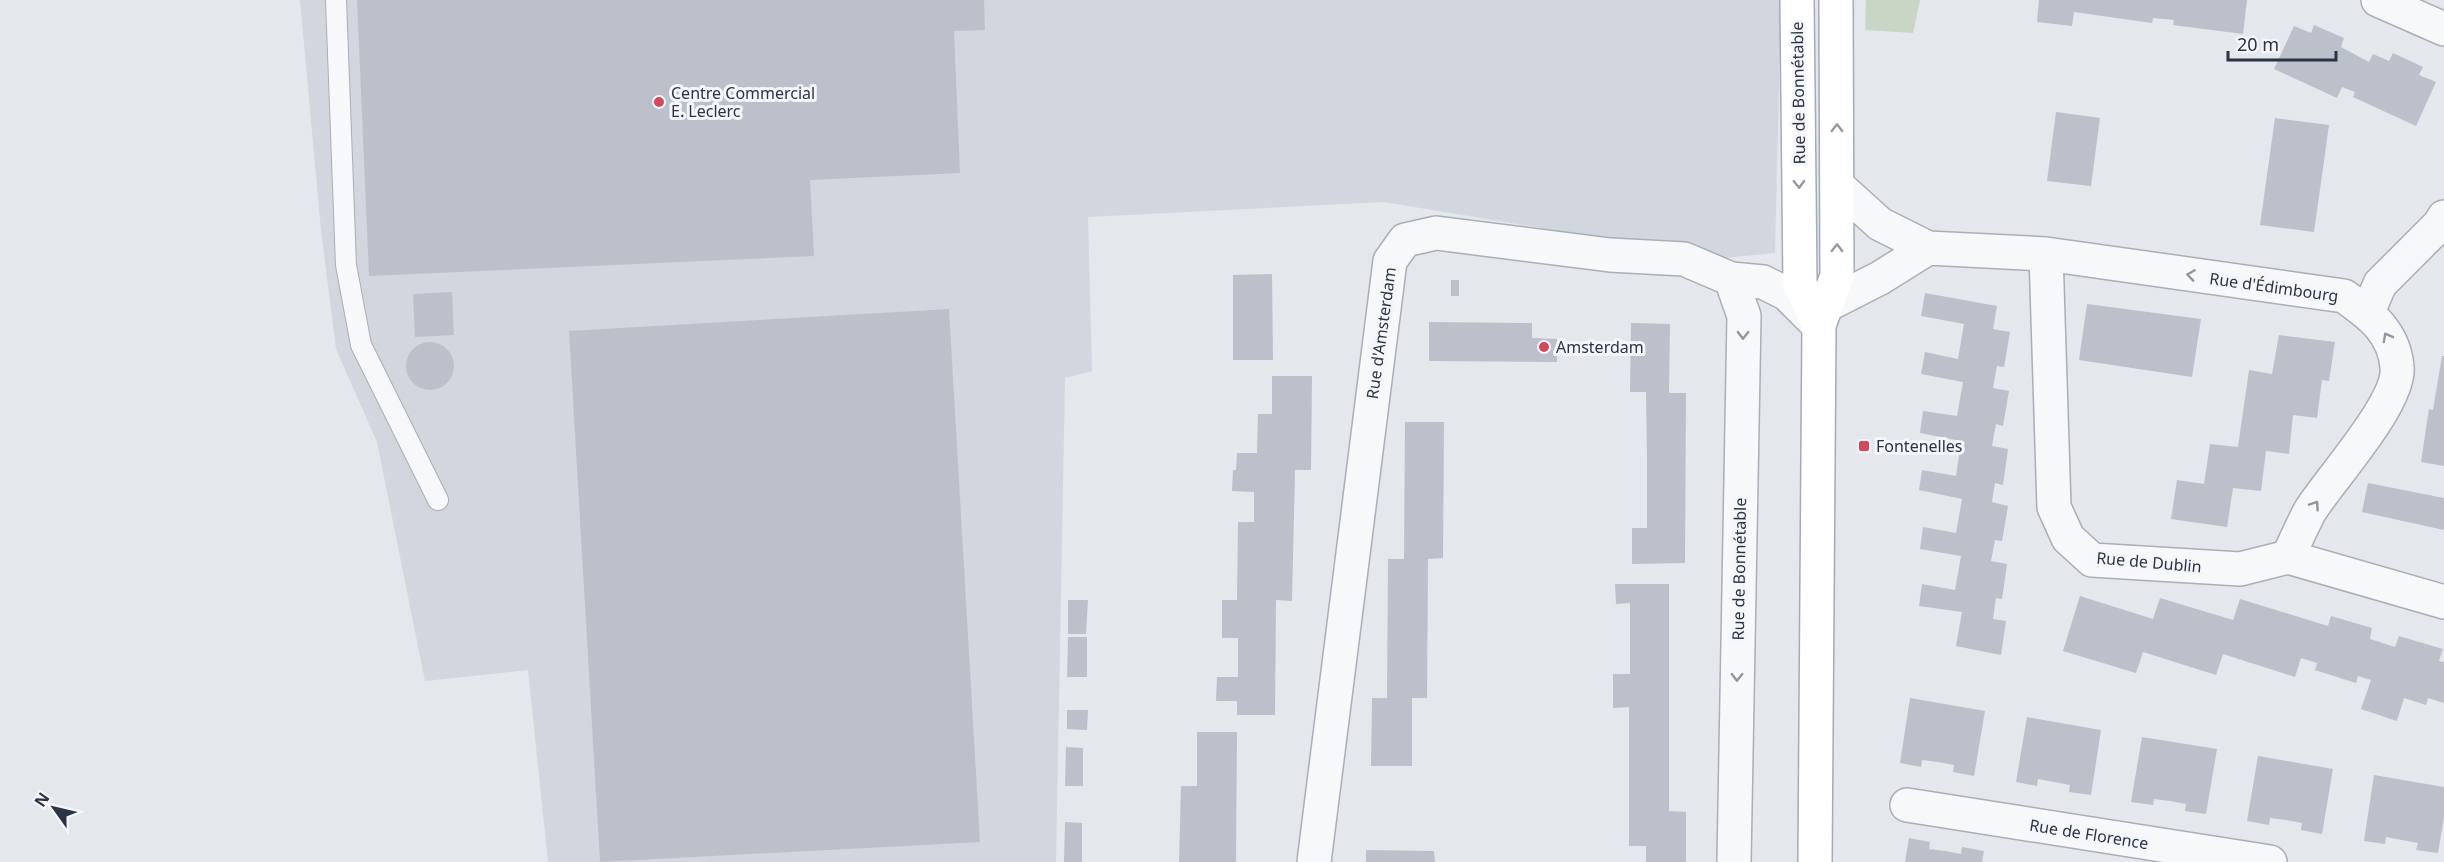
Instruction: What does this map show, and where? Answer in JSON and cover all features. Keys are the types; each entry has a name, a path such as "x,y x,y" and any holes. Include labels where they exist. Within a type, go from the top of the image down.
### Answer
{"main road":[{"name":"Rue de Bonnétable","path":"1797,0 1800,284 1823,315"},
{"name":"Rue de Bonnétable","path":"1815,862 1823,315 1837,276 1836,0"}],"street":[{"path":"2378,0 2444,29"},
{"name":"Rue d'Édimbourg","path":"1838,186 1880,224 1928,248 2046,254 2344,296 2368,312 2389,336 2398,369 2389,400 2310,512 2288,557"},
{"path":"2368,312 2380,284 2439,225 2444,217"},
{"name":"Rue d'Amsterdam","path":"1314,862 1390,261 1405,240 1436,233 1610,255 1684,259 1731,279 1763,282 1823,315"},
{"path":"1823,315 1928,248"},
{"name":"Rue de Dublin","path":"2046,254 2054,507 2068,538 2092,560 2240,569 2288,557"},
{"name":"Rue de Bonnétable","path":"1731,279 1743,316 1734,862"},
{"path":"2288,557 2444,602"},
{"name":"Rue de Florence","path":"1907,805 2270,862"}],"lane":[{"path":"336,0 346,265 361,345 438,500"}],"shaded area":[{"path":"300,0 1781,0 1775,253 1724,258 1384,202 1088,217 1092,371 1065,378 1056,862 548,862 528,670 425,681 377,442 336,349 321,230"}],"green space":[{"path":"1866,0 1920,0 1913,33 1865,30"}],"building":[{"name":"Centre Commercial E. Leclerc","path":"357,0 984,0 985,30 954,31 960,173 810,180 814,256 369,276"},
{"path":"2039,0 2247,0 2243,34 2173,25 2174,20 2153,18 2152,23 2074,12 2072,26 2037,22"},
{"path":"2314,25 2344,38 2341,47 2369,62 2373,54 2389,61 2393,53 2423,67 2419,75 2436,82 2416,126 2353,97 2355,92 2342,87 2337,98 2274,69 2294,26 2311,33"},
{"path":"2056,112 2100,118 2091,186 2047,181"},
{"path":"2275,118 2329,125 2314,232 2260,225"},
{"path":"1272,274 1273,360 1233,360 1233,275"},
{"path":"1451,280 1459,280 1459,296 1451,296"},
{"path":"452,292 454,335 415,337 413,294"},
{"path":"1925,293 1997,306 1993,329 2010,332 2004,367 1997,366 1993,388 2009,391 2003,426 1996,424 1992,446 2008,449 2003,485 1995,483 1992,502 2008,506 2002,541 1995,540 1991,561 2007,564 2002,599 1996,598 1993,619 2006,621 2001,655 1956,646 1962,612 1919,606 1922,584 1955,590 1961,556 1920,549 1923,527 1956,533 1962,499 1919,490 1922,470 1956,476 1961,441 1920,433 1923,411 1957,416 1963,382 1921,374 1925,352 1958,359 1964,324 1921,316"},
{"path":"2087,304 2201,319 2192,377 2079,360"},
{"path":"949,309 980,842 600,862 569,331"},
{"path":"1429,322 1532,323 1532,338 1557,339 1557,362 1429,361"},
{"path":"1631,323 1670,324 1669,393 1686,393 1685,563 1632,564 1632,528 1647,528 1647,460 1646,392 1630,392"},
{"path":"2279,335 2335,342 2329,381 2322,380 2317,418 2293,415 2289,454 2266,451 2261,491 2233,488 2227,527 2171,519 2177,480 2204,484 2210,444 2238,447 2249,370 2272,374"},
{"path":"425,342 435,342 450,352 454,366 453,375 444,386 435,390 425,390 410,380 406,371 406,361 416,346"},
{"path":"2442,356 2444,356 2444,466 2421,462 2429,409 2433,410"},
{"path":"1272,376 1312,376 1311,470 1295,470 1292,601 1276,600 1275,715 1237,715 1237,701 1216,701 1217,677 1238,677 1238,638 1222,638 1222,600 1237,600 1238,522 1254,522 1254,492 1232,491 1233,470 1236,470 1237,453 1257,453 1258,414 1272,414"},
{"path":"1405,422 1444,422 1443,558 1428,559 1427,698 1412,698 1412,766 1371,766 1372,698 1387,698 1388,559 1404,559"},
{"path":"2368,483 2444,498 2444,530 2362,512"},
{"path":"1615,584 1669,584 1669,811 1686,812 1686,862 1646,862 1646,846 1629,846 1629,707 1613,708 1613,674 1630,674 1630,603 1616,604"},
{"path":"2080,596 2153,619 2160,598 2233,620 2240,599 2328,626 2331,616 2372,628 2370,639 2395,647 2399,636 2443,649 2439,661 2444,662 2444,703 2428,698 2426,705 2404,698 2397,721 2361,709 2371,680 2358,676 2356,683 2315,670 2317,663 2301,658 2295,677 2223,654 2216,675 2143,652 2136,673 2063,651"},
{"path":"1068,600 1088,600 1086,634 1068,634"},
{"path":"1068,637 1087,637 1087,677 1067,677"},
{"path":"1910,698 1985,711 1974,776 1953,772 1954,765 1938,762 1922,760 1921,767 1900,763"},
{"path":"1067,710 1088,710 1087,730 1067,729"},
{"path":"2027,717 2101,730 2091,795 2069,792 2070,785 2038,779 2037,786 2016,782"},
{"path":"1197,732 1237,732 1236,862 1179,862 1181,786 1197,786"},
{"path":"2142,737 2217,749 2206,814 2185,811 2186,804 2170,801 2154,799 2153,805 2131,802"},
{"path":"1066,747 1083,748 1083,786 1065,786"},
{"path":"2258,756 2333,769 2322,834 2301,830 2302,823 2286,820 2270,818 2269,825 2247,821"},
{"path":"2374,775 2444,787 2444,817 2438,853 2416,850 2418,843 2386,837 2385,844 2364,841"},
{"path":"1065,822 1082,823 1082,862 1064,862"},
{"path":"1909,838 1930,842 1929,849 1961,854 1962,847 1984,851 1982,862 1905,862"},
{"path":"1366,850 1434,851 1435,862 1366,862"}],"place":[{"name":"Centre Commercial E. Leclerc","path":"659,102"},
{"name":"Amsterdam","path":"1544,347"},
{"name":"Fontenelles","path":"1864,446"}]}
